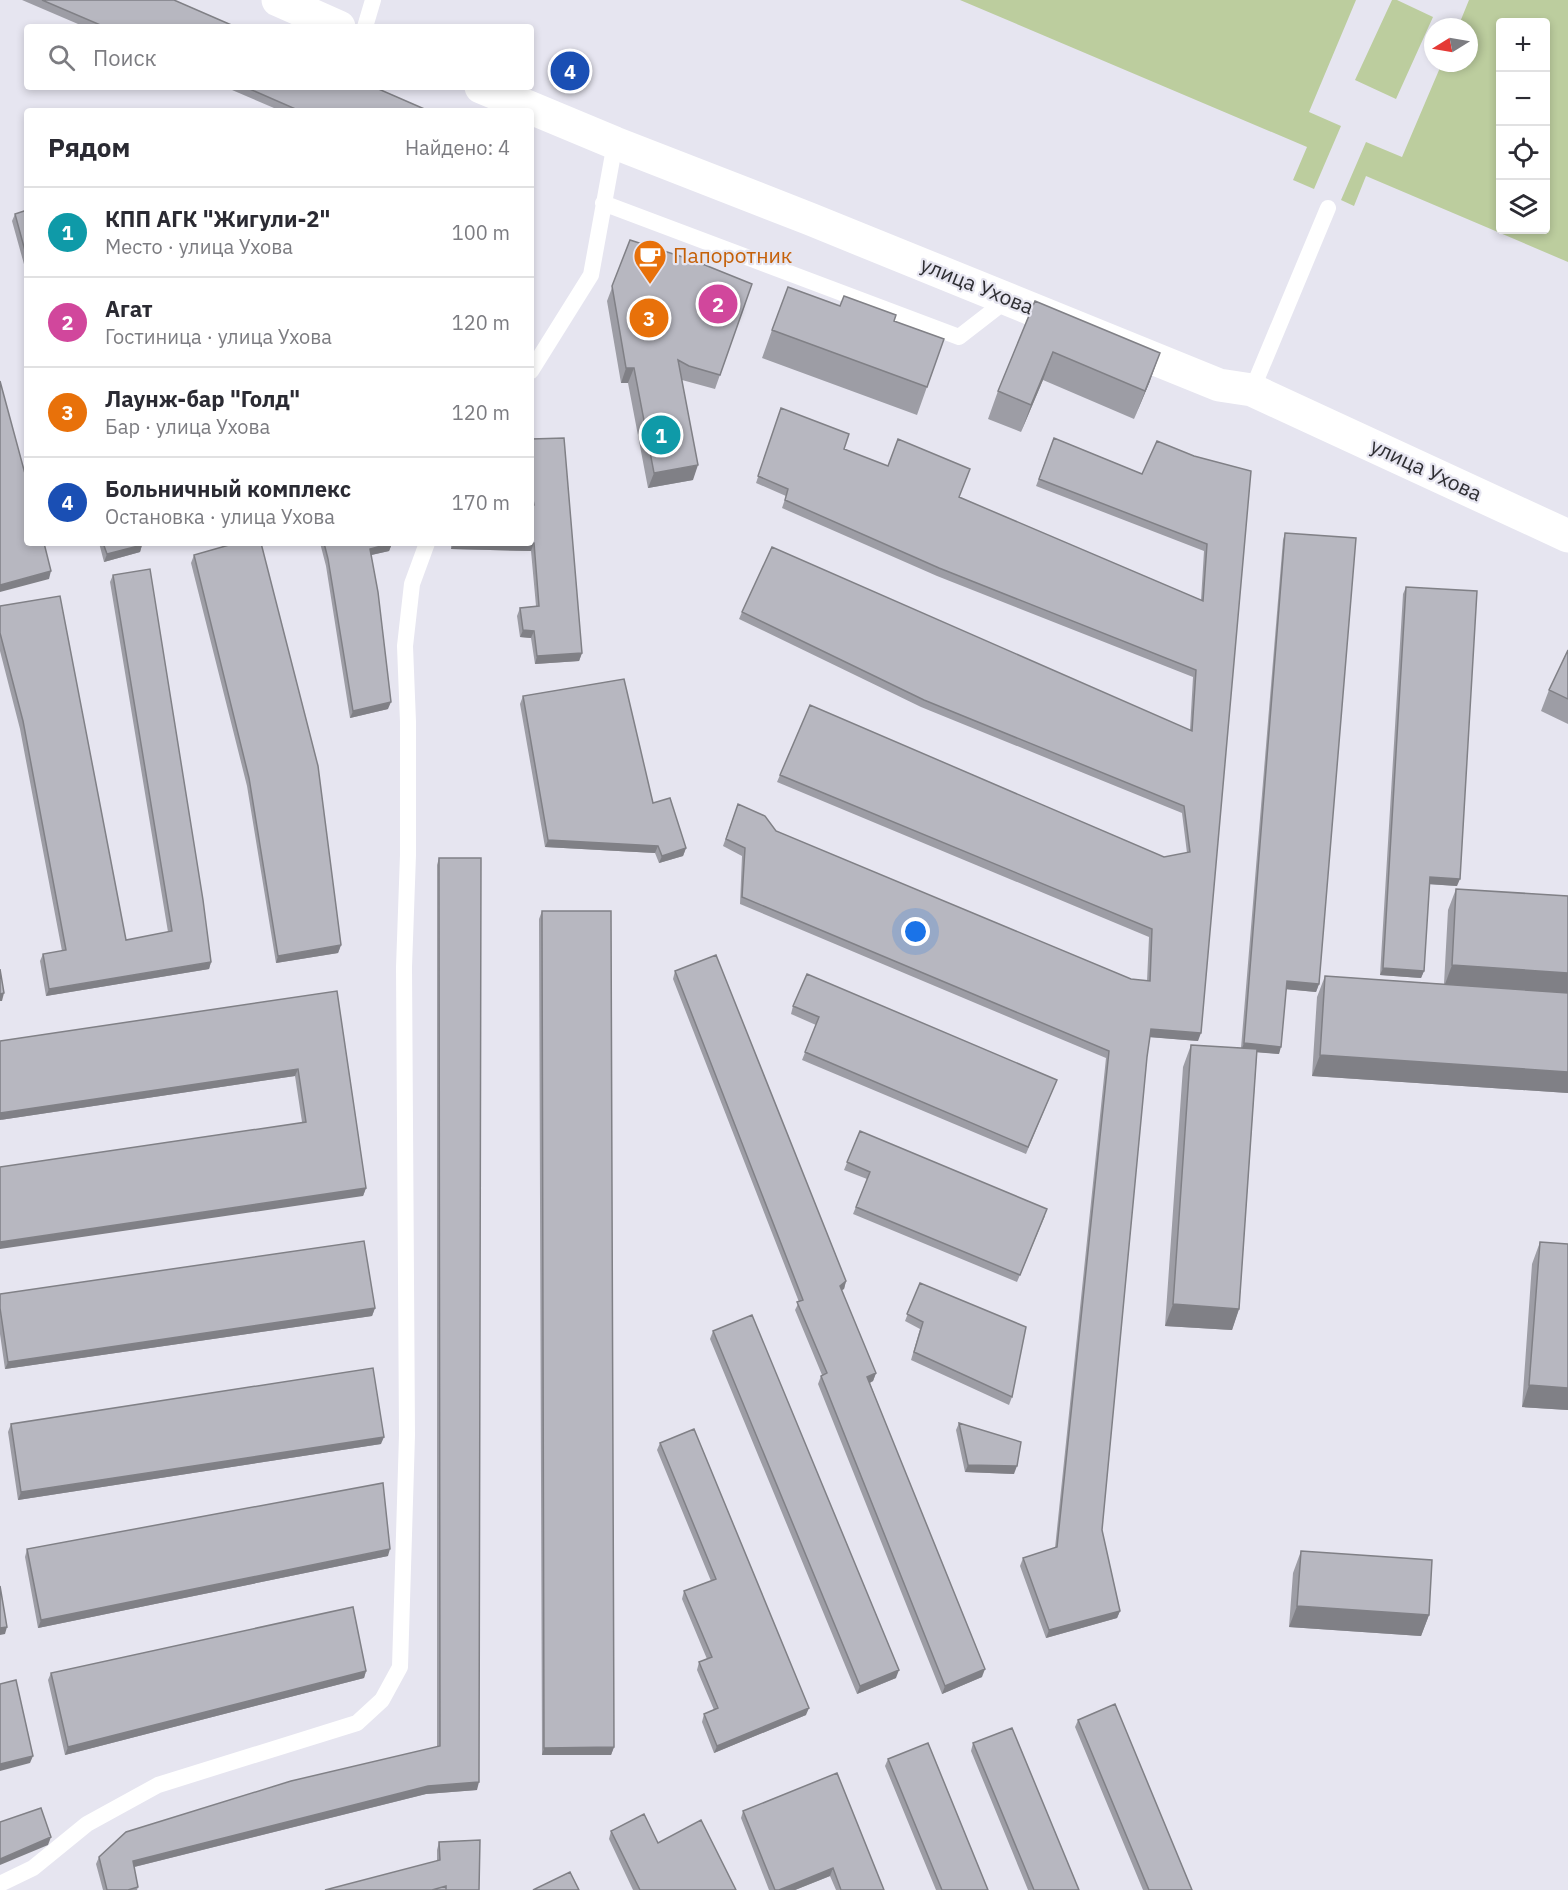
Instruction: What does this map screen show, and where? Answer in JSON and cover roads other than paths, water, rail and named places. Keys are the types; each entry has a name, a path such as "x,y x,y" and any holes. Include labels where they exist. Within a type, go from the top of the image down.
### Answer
{"street":[{"path":"278,0 332,24"},
{"name":"улица Ухова","path":"489,90 532,108"},
{"name":"улица Ухова","path":"534,109 1219,385 1252,390 1568,536"}],"lane":[{"path":"366,24 373,0"},
{"path":"534,366 591,275 615,143"},
{"path":"603,203 959,337 999,306 1003,296"},
{"path":"1252,390 1328,208"},
{"path":"0,1884 33,1869 87,1824 158,1785 357,1723 382,1700 400,1666 407,1435 404,967 408,855 408,722 405,646 412,584 426,546"}],"place":[{"name":"Больничный комплекс","path":"570,71"},
{"name":"Папоротник","path":"650,285"},
{"name":"Агат","path":"718,304"},
{"name":"Лаунж-бар \"Голд\"","path":"649,318"},
{"name":"КПП АГК \"Жигули-2\"","path":"661,435"}]}
